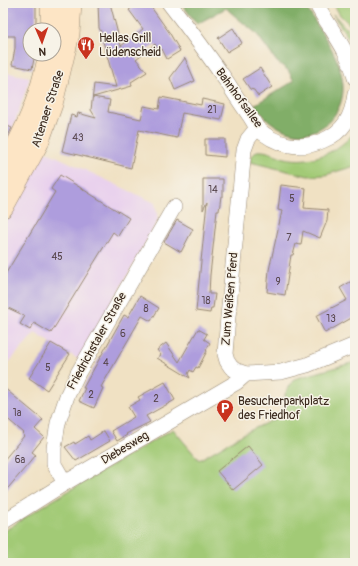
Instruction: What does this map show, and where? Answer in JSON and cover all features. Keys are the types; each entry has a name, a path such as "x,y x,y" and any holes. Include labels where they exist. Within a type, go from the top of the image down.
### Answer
{"main road":[{"path":"51,3 52,22"},
{"name":"Altenaer Straße","path":"3,207 38,143 52,104 69,34 71,3"},
{"name":"Altenaer Straße","path":"3,170 23,135 42,86 47,62"}],"street":[{"name":"Bahnhofsallee","path":"169,3 191,30 257,128 277,141 288,145 309,146 332,137 346,123 350,115 355,94"},
{"path":"316,3 341,44 353,69 355,78"},
{"name":"Zum Weißen Pferd","path":"246,374 231,367 225,354 244,150 248,139 257,128"},
{"name":"Friedrichstaler Straße","path":"65,483 54,464 54,457 58,423 67,396 78,373 174,207"},
{"path":"246,374 282,372 307,365 355,345"},
{"name":"Diebesweg","path":"3,522 65,483 237,382 246,374"}],"shaded area":[{"path":"3,72 30,77 13,128 15,130 3,151"},
{"path":"45,151 155,203 158,220 80,360 35,333 3,369 3,226"}],"green space":[{"path":"181,3 304,3 328,42 338,63 341,74 343,85 342,96 334,116 327,123 309,133 287,131 273,124 254,105 294,81 288,70 277,62 256,33 226,8 197,24"},
{"path":"333,3 355,3 355,30 340,15"},
{"path":"333,14 355,38 355,49"},
{"path":"355,131 355,166 325,175 308,176 250,162 251,157 257,151 268,152 285,158 314,158 324,155 341,145"},
{"path":"355,362 355,563 3,563 3,532 35,511 173,429 199,460 245,433 281,416 286,408 285,394 294,379"}],"building":[{"path":"3,3 36,3 36,22 22,22 22,62 33,62 32,69 12,65 15,48 15,36 3,36"},
{"path":"98,3 110,3 121,46 143,29 129,10 138,3 148,3 169,32 180,51 167,59 162,49 159,51 155,44 136,59 147,72 131,82 132,86 93,97 110,100 108,112 141,119 144,106 159,109 161,97 201,105 202,99 225,104 221,120 182,113 177,138 139,130 131,168 62,151 71,115 77,117 78,113 96,118 91,110 94,84 116,87 102,38 103,36 99,28"},
{"path":"233,28 242,43 227,52 218,38"},
{"path":"185,58 195,81 175,90 170,78"},
{"path":"260,68 272,87 258,96 254,90 250,89 243,79"},
{"path":"3,124 12,128 3,146"},
{"path":"205,139 225,139 225,157 205,155"},
{"path":"60,175 129,218 118,236 113,232 51,333 34,323 30,330 20,324 25,316 3,304 3,278 55,192 51,189"},
{"path":"203,179 223,179 223,196 221,196 219,211 217,211 210,275 209,294 215,294 213,308 211,308 210,313 196,311 207,202 203,210"},
{"path":"281,185 306,188 304,208 328,210 327,221 320,238 303,231 301,245 296,244 293,255 291,255 285,295 267,292 269,270 282,211 278,210"},
{"path":"177,220 193,229 181,252 164,242"},
{"path":"355,279 355,316 325,333 316,316 347,300 340,288"},
{"path":"140,296 159,308 151,321 142,316 101,387 103,388 94,408 79,401 85,388 83,388 124,315 128,317"},
{"path":"198,329 207,334 204,339 210,343 198,368 196,367 193,372 190,370 188,374 190,378 157,358 161,355 157,350 166,343 179,362"},
{"path":"51,343 70,354 47,390 29,378"},
{"path":"165,382 175,400 146,416 150,422 126,434 127,435 117,441 111,431 134,417 128,407 140,400 138,397"},
{"path":"3,387 43,420 35,429 44,437 32,452 36,455 3,494 3,461 24,436 24,433 3,415"},
{"path":"104,431 110,441 76,461 65,447 74,442 75,444 88,436 90,440"},
{"path":"248,446 263,465 233,490 217,471"}],"place":[{"name":"Hellas Grill Lüdenscheid","path":"86,60"},
{"name":"Besucherparkplatz des Friedhof","path":"225,423"}]}
